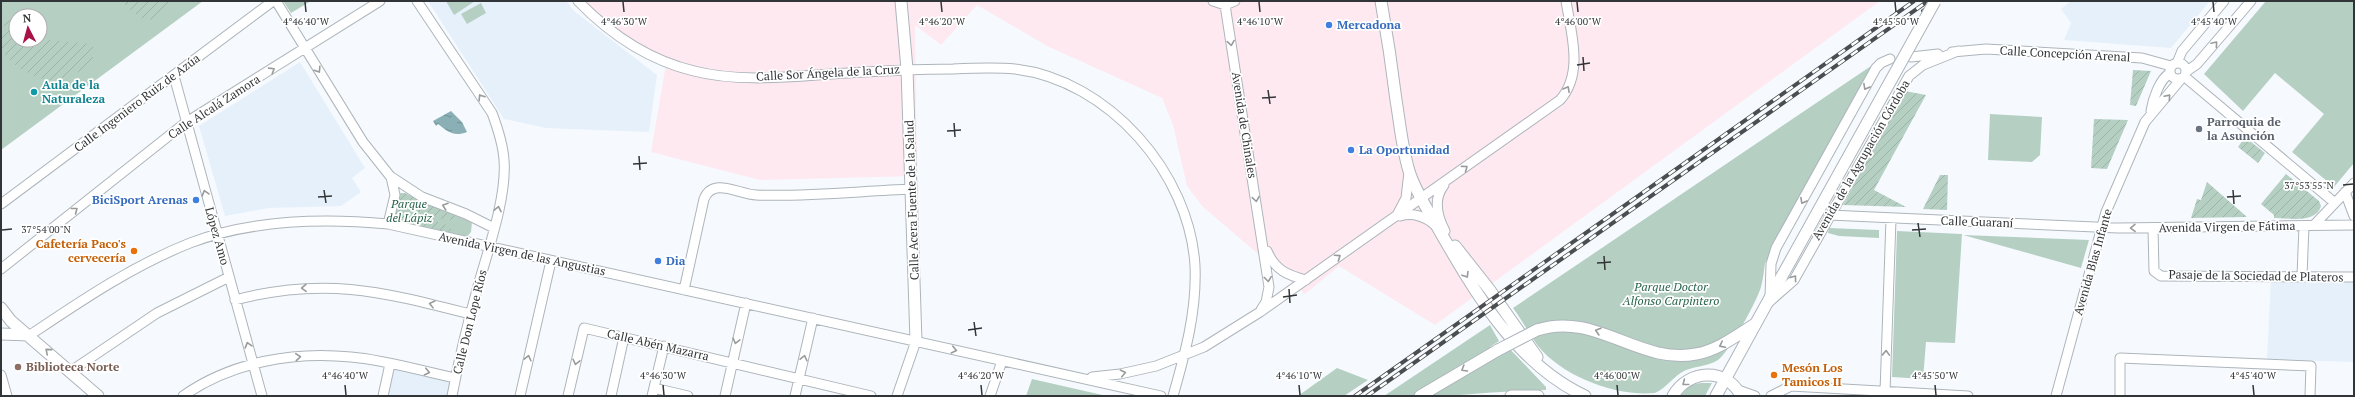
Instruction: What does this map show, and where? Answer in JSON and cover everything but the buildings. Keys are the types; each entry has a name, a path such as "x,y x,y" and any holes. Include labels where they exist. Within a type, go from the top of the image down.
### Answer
{"main road":[{"name":"Calle Acera Fuente de la Salud","path":"900,1 907,69 916,341"},
{"path":"1381,1 1409,172 1422,199 1478,295 1498,323 1520,348 1546,370 1564,384 1585,396"},
{"name":"Avenida de la Agrupación Córdoba","path":"1716,396 1935,1"},
{"path":"1432,217 1489,289 1546,370"},
{"path":"1,308 9,318 98,396"},
{"path":"2,335 9,329 9,318"},
{"path":"1420,396 1498,350 1537,330 1553,326 1589,328 1653,352 1678,356 1696,354 1714,348 1755,324"},
{"path":"2,335 30,336"},
{"path":"1672,396 1681,385 1691,378 1702,375 1714,375 1726,379 1740,393"},
{"path":"1511,396 1538,396"}],"street":[{"name":"Calle Ingeniero Ruiz de Azúa","path":"1,204 273,1"},
{"path":"276,1 363,142 394,182 395,195 388,224"},
{"name":"Calle Alcalá Zamora","path":"1,269 185,123 380,1"},
{"name":"Calle Don Lope Ríos","path":"417,1 492,113 499,132 505,161 503,186 494,228 470,314 452,396"},
{"name":"Calle Sor Ángela de la Cruz","path":"578,1 595,18 632,46 673,64 694,71 741,77 775,78 907,69 1016,69 1044,76 1078,90 1125,122 1154,155 1170,178 1190,236 1195,264 1194,298 1185,355 1173,396"},
{"path":"1213,1 1225,5 1235,1"},
{"path":"1085,378 1120,374 1156,366 1204,347 1260,312 1394,219 1551,106 1567,90 1572,78 1574,61 1566,1"},
{"name":"Avenida Blas Infante","path":"2151,112 2152,101 2165,76 2173,67 2182,51 2224,1"},
{"name":"Avenida Blas Infante","path":"2056,396 2101,228 2145,122 2151,112 2160,105 2184,75 2197,64 2251,1"},
{"name":"Avenida de Chinales","path":"1225,5 1264,244 1269,287 1266,302 1260,312"},
{"name":"Calle Concepción Arenal","path":"1958,51 1986,50 2142,58 2173,67"},
{"path":"1911,57 1958,51"},
{"name":"Avenida de la Agrupación Córdoba","path":"1768,302 1794,280 1829,214 1909,76 1923,65 1958,51"},
{"name":"Avenida de la Agrupación Córdoba","path":"1768,302 1771,264 1776,248 1876,68 1886,60 1890,59"},
{"path":"2184,75 2174,78 2173,67 2184,64 2184,75 2335,203"},
{"name":"López Amo","path":"174,76 185,123 262,396"},
{"path":"1394,219 1406,198 1409,172"},
{"path":"390,176 422,197 466,214 494,228"},
{"path":"1448,237 1441,223 1437,204 1439,193 1450,179"},
{"path":"2314,225 2354,182"},
{"path":"684,290 704,199 707,192 713,188 721,187 763,195 912,189"},
{"path":"2345,192 2354,216"},
{"name":"Calle Guaraní","path":"1829,214 1891,219 2101,228"},
{"path":"1394,219 1402,215 1417,215 1432,222 1438,228"},
{"path":"1885,392 1891,219"},
{"name":"Avenida Virgen de las Angustias","path":"30,336 130,271 191,243 217,235 264,225 312,220 350,220 388,224 1161,396"},
{"name":"Avenida Virgen de Fátima","path":"2101,228 2354,225"},
{"path":"2302,276 2304,226"},
{"name":"Pasaje de la Sociedad de Plateros","path":"2153,228 2154,271 2161,276 2302,276 2354,278"},
{"name":"Avenida de Chinales","path":"1264,244 1278,269 1284,273 1306,280"},
{"path":"520,396 551,261"},
{"path":"71,371 157,313 229,277"},
{"path":"235,300 295,288 333,287 371,291 470,314"},
{"path":"725,396 731,362 746,304"},
{"path":"795,396 813,318"},
{"name":"Calle Abén Mazarra","path":"568,396 584,328 799,378"},
{"path":"611,396 624,337"},
{"name":"Calle Acera Fuente de la Salud","path":"897,396 916,341"},
{"path":"664,346 653,392 688,396"},
{"path":"183,396 220,375 285,358 320,355 353,357 456,378"},
{"path":"2120,396 2120,358 2311,366 2310,396"},
{"path":"990,396 1002,361"},
{"path":"383,396 390,364"},
{"path":"1,375 7,396"},
{"path":"799,378 872,396"},
{"path":"1771,396 1791,386 1968,396"},
{"path":"1876,396 1885,392"},
{"path":"1740,393 1755,396"}],"shaded area":[{"path":"428,1 566,1 574,11 657,75 649,132 546,128 504,119"},
{"path":"585,1 1880,1 1435,325 1339,266 1305,294 1203,207 1187,186 1173,125 1162,98 1047,46 977,5 941,45 915,25 917,176 760,180 651,152 667,58 634,43 597,14"},
{"path":"2071,1 2210,1 2171,48 2064,40 2071,23 2061,9"},
{"path":"300,62 365,168 352,178 361,192 341,206 269,208 225,216 199,126"},
{"path":"2271,279 2354,282 2354,362 2267,359"},
{"path":"391,369 450,382 447,396 385,396"}],"green space":[{"path":"1,1 203,1 1,150"},
{"path":"121,1 178,1 153,20 140,18"},
{"path":"283,1 311,1 291,13"},
{"path":"446,1 475,1 454,15"},
{"path":"2266,1 2354,1 2354,163 2334,187 2292,152 2324,114 2275,73 2243,111 2204,74"},
{"path":"481,3 486,13 467,24 461,14"},
{"path":"7,19 8,48 48,48 48,40 93,44 93,63 71,76 56,80 49,80 32,75 16,65 4,53 1,46 1,39"},
{"name":"Parque Doctor Alfonso Carpintero","path":"1871,66 1861,92 1765,263 1761,287 1749,314 1729,347 1718,360 1711,364 1682,372 1655,393 1624,392 1607,388 1575,375 1548,357 1538,346 1513,308"},
{"path":"2133,70 2151,71 2136,106 2130,105"},
{"path":"1905,91 1926,95 1874,190 1906,207 1843,205"},
{"path":"1990,114 2042,117 2040,155 2032,162 1988,160"},
{"path":"2094,119 2128,120 2107,169 2091,168"},
{"path":"2245,137 2265,153 2258,163 2238,147"},
{"path":"2286,174 2319,201 2321,206 2318,212 2308,218 2301,219 2274,218 2274,215 2261,204"},
{"path":"1940,175 1948,175 1947,210 1923,209"},
{"path":"2207,182 2247,217 2191,218 2197,199 2201,200"},
{"name":"Parque del Lápiz","path":"401,193 405,193 432,207 472,222 471,232 467,237 401,222 395,217"},
{"path":"401,193 405,193 416,199 412,210 396,207 398,196"},
{"path":"420,201 461,218 447,220 417,212"},
{"path":"399,210 445,224 455,233 404,223 395,217 395,211"},
{"path":"1829,228 1879,230 1879,238 1839,236 1828,233"},
{"path":"1897,231 1962,234 1955,343 1926,342 1923,379 1892,377"},
{"path":"1963,235 2089,240 2081,268"},
{"path":"1490,325 1499,341 1490,347 1492,351 1416,396 1384,396"},
{"path":"1508,347 1546,387 1546,390 1425,396"},
{"path":"1337,368 1368,380 1344,396 1298,396"},
{"path":"1032,379 1107,396 1026,396"},
{"path":"1712,383 1705,396 1680,396 1691,385"}],"water":[{"path":"451,111 462,122 467,132 455,134 438,124 436,126 433,121"}],"railway":[{"path":"1355,396 1914,1"},
{"path":"1367,396 1928,1"},
{"path":"1923,11 1938,1"}],"place":[{"name":"Mercadona","path":"1329,25"},
{"name":"Aula de la Naturaleza","path":"34,92"},
{"name":"Parroquia de la Asunción","path":"2199,129"},
{"name":"La Oportunidad","path":"1351,150"},
{"name":"BiciSport Arenas","path":"196,200"},
{"name":"Cafetería Paco's cervecería","path":"134,251"},
{"name":"Dia","path":"658,261"},
{"name":"Biblioteca Norte","path":"18,367"},
{"name":"Mesón Los Tamicos II","path":"1774,375"}]}
